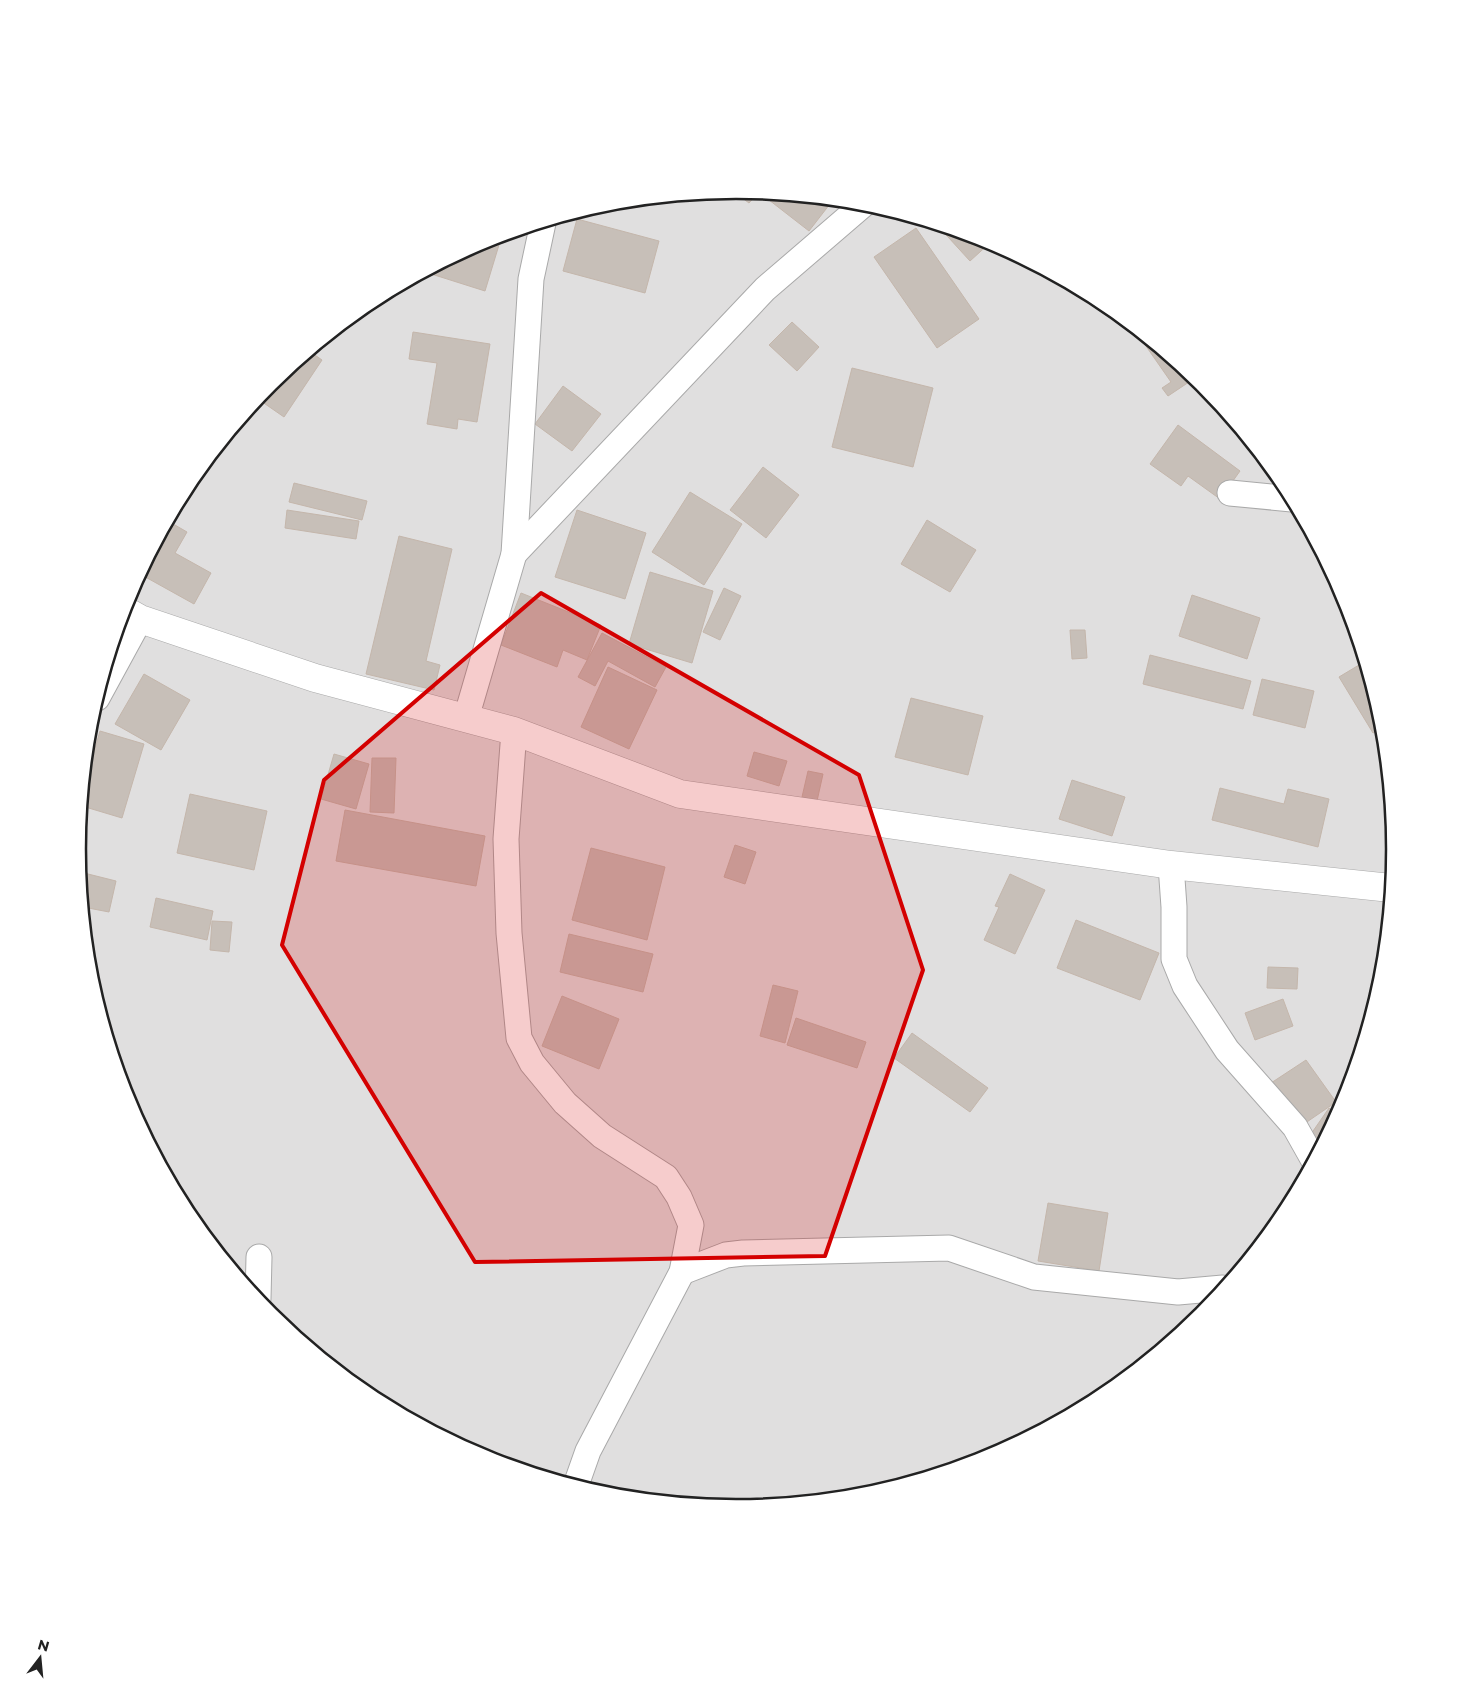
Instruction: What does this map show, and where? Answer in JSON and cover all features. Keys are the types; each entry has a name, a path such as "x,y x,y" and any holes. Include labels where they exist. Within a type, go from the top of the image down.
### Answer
{"street":[{"path":"514,554 766,289 856,211"},
{"path":"466,718 514,554 531,279 542,229"},
{"path":"1230,493 1283,499"},
{"path":"120,642 132,614 315,678 514,731 680,794 1172,865 1384,887"},
{"path":"514,731 506,840 509,933 519,1038 532,1063 565,1103 602,1136 666,1177 680,1198 691,1225 711,1260"},
{"path":"1172,865 1174,959 1185,986 1227,1050 1295,1127 1310,1153"},
{"path":"578,1479 588,1452 682,1272 691,1225"},
{"path":"682,1272 711,1260 742,1252 949,1248 1034,1277 1178,1292 1214,1289"},
{"path":"258,1289 259,1257"}],"highlighted area":[{"path":"541,593 859,775 923,970 825,1256 475,1262 282,945 324,780"}],"shaded area":[{"path":"736,199 821,205 904,221 945,234 1023,266 1061,286 1132,334 1164,360 1225,421 1251,453 1299,524 1319,562 1336,600 1364,681 1380,764 1386,849 1380,934 1364,1017 1351,1058 1319,1136 1299,1174 1251,1245 1225,1277 1164,1338 1132,1364 1061,1412 1023,1432 985,1449 904,1477 821,1493 778,1497 736,1499 651,1493 568,1477 527,1464 449,1432 411,1412 340,1364 308,1338 247,1277 221,1245 173,1174 153,1136 136,1098 108,1017 92,934 88,891 86,849 92,764 108,681 121,640 153,562 173,524 221,453 247,421 308,360 340,334 411,286 449,266 487,249 568,221 651,205 694,201"}],"building":[{"path":"770,201 828,206 809,231"},
{"path":"577,219 659,241 645,293 563,271"},
{"path":"916,228 979,319 937,348 874,257"},
{"path":"945,234 984,249 970,261"},
{"path":"499,244 485,291 433,274"},
{"path":"792,322 819,347 797,371 769,345"},
{"path":"413,332 490,344 477,422 458,419 457,429 427,424 437,363 409,359"},
{"path":"1145,344 1188,383 1168,396 1162,388 1171,382"},
{"path":"314,355 322,360 284,417 264,403"},
{"path":"852,368 933,388 913,467 832,447"},
{"path":"563,386 601,414 572,451 535,424"},
{"path":"1178,425 1240,471 1220,499 1188,476 1181,486 1150,464"},
{"path":"763,467 799,495 766,538 730,510"},
{"path":"294,483 367,501 362,520 289,502"},
{"path":"690,492 742,524 704,585 652,552"},
{"path":"287,510 359,521 356,539 285,528"},
{"path":"577,510 646,533 625,599 555,577"},
{"path":"927,520 976,550 950,592 901,564"},
{"path":"173,524 187,532 175,553 211,573 194,604 146,577"},
{"path":"399,536 452,549 426,661 440,665 434,690 366,674"},
{"path":"650,572 713,591 692,663 629,644"},
{"path":"724,588 741,596 720,640 703,632"},
{"path":"521,593 601,625 587,660 563,650 557,667 501,645"},
{"path":"1192,595 1260,618 1247,659 1179,636"},
{"path":"1070,630 1085,630 1087,658 1072,659"},
{"path":"602,633 666,667 655,687 608,661 595,686 578,677"},
{"path":"1150,655 1251,681 1243,709 1143,684"},
{"path":"1359,665 1375,732 1373,733 1339,677"},
{"path":"608,667 657,690 629,749 581,727"},
{"path":"144,674 190,700 161,750 115,724"},
{"path":"1262,679 1314,691 1305,728 1253,715"},
{"path":"911,698 983,716 968,775 895,757"},
{"path":"100,731 144,744 122,818 88,808 94,752"},
{"path":"754,752 787,761 779,786 747,776"},
{"path":"334,754 369,764 356,809 321,799"},
{"path":"372,758 396,758 394,813 370,812"},
{"path":"808,771 823,774 817,801 802,797"},
{"path":"1072,780 1125,797 1112,836 1059,819"},
{"path":"1220,788 1284,804 1288,789 1329,799 1318,847 1212,820"},
{"path":"190,794 267,811 254,870 177,853"},
{"path":"345,810 485,836 476,886 336,861"},
{"path":"735,845 756,852 745,884 724,877"},
{"path":"591,848 665,867 647,940 572,920"},
{"path":"87,874 116,881 109,912 90,908"},
{"path":"1010,874 1045,890 1015,954 984,940 999,907 995,906"},
{"path":"156,898 213,911 207,940 150,927"},
{"path":"1076,920 1159,953 1140,1000 1057,968"},
{"path":"212,921 232,922 229,952 210,950"},
{"path":"569,934 653,954 643,992 560,972"},
{"path":"1268,967 1298,968 1297,989 1267,988"},
{"path":"773,985 798,991 785,1043 760,1036"},
{"path":"562,996 619,1019 599,1069 542,1046"},
{"path":"1283,999 1293,1026 1255,1040 1245,1013"},
{"path":"796,1018 866,1042 857,1068 787,1045"},
{"path":"912,1033 988,1088 970,1112 894,1058"},
{"path":"1306,1060 1335,1100 1333,1104 1301,1126 1271,1083"},
{"path":"1329,1108 1331,1109 1318,1139 1311,1134"},
{"path":"1048,1203 1108,1213 1099,1271 1038,1261"}]}
